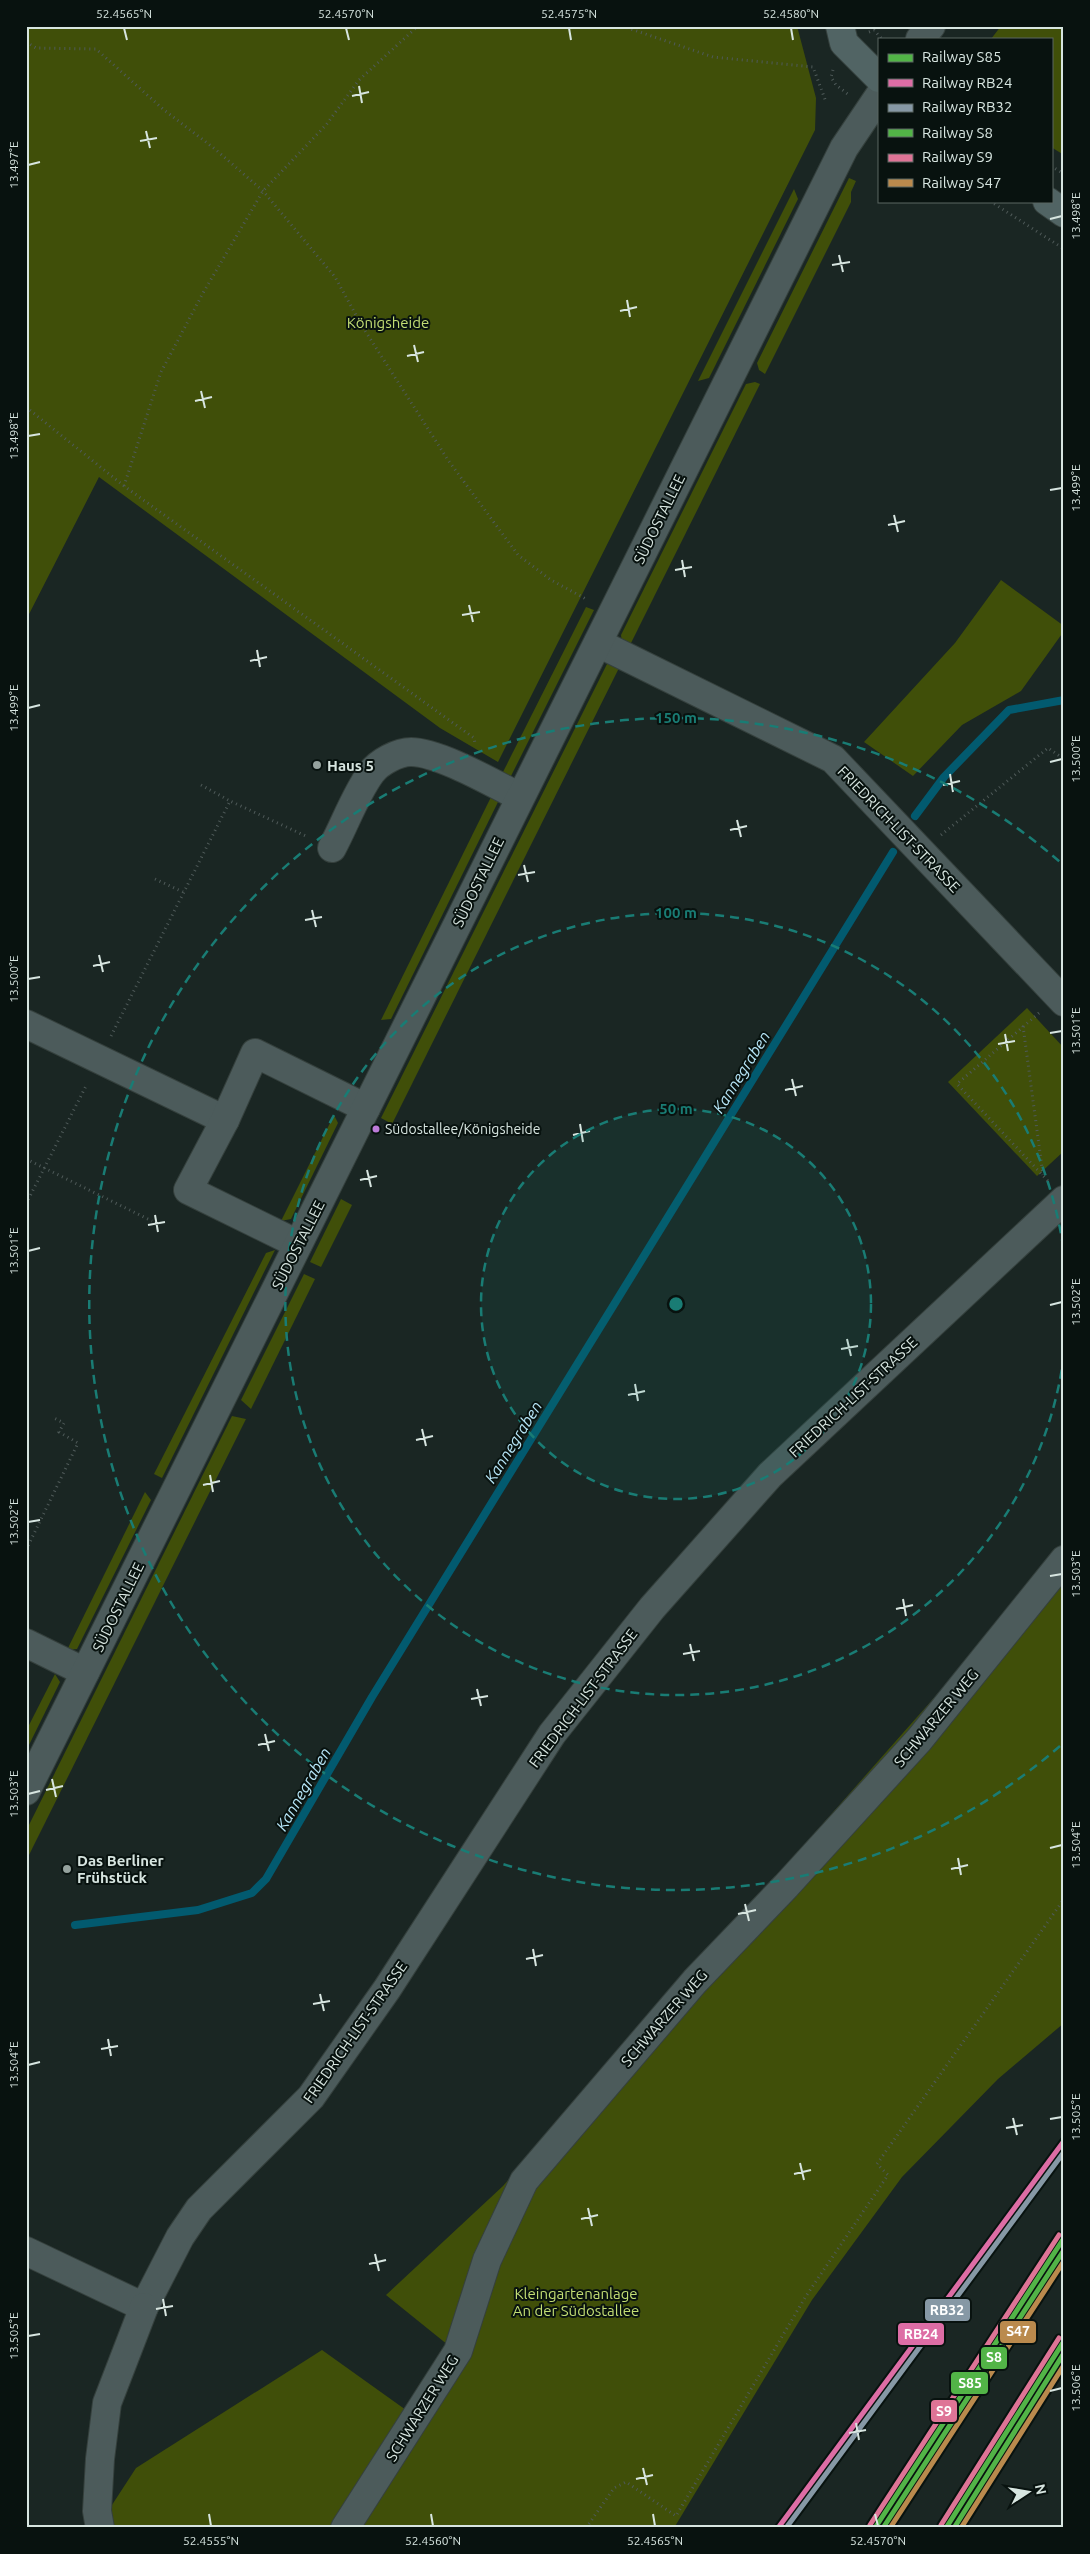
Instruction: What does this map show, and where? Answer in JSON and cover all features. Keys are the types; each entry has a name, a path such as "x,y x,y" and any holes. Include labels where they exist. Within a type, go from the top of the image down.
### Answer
{"main road":[{"path":"840,26 844,43 878,77"},
{"path":"1049,202 1064,212"}],"street":[{"path":"921,38 931,26"},
{"name":"SÜDOSTALLEE","path":"26,1791 844,148 878,97"},
{"name":"FRIEDRICH-LIST-STRASSE","path":"598,643 833,759 1061,999"},
{"path":"332,848 372,772 394,756 411,752 428,755 467,771 520,798"},
{"path":"26,1024 224,1120"},
{"path":"298,1244 188,1190 224,1120 255,1053 366,1108"},
{"name":"FRIEDRICH-LIST-STRASSE","path":"100,2528 97,2511 99,2468 107,2403 144,2307 180,2237 199,2209 311,2098 387,1989 552,1734 652,1608 770,1475 1059,1194"},
{"name":"SCHWARZER WEG","path":"345,2528 458,2351 487,2260 524,2182 695,1981 786,1886 919,1740 1064,1560"},
{"path":"26,1643 86,1672"},
{"path":"26,2251 144,2307"}],"path":[{"path":"124,486 161,372 203,293 263,191 326,125 359,80 418,26"},
{"path":"622,26 713,57 813,67 826,102"},
{"path":"26,42 36,48 96,49 164,110 215,149 263,191 335,277 362,326 448,460 518,555 551,580 586,599"},
{"path":"1052,167 1064,174"},
{"path":"992,202 1064,249"},
{"path":"26,407 124,486 474,738 477,753 467,771"},
{"path":"922,852 1048,748 1064,759"},
{"path":"201,785 230,802 332,848"},
{"path":"26,1204 230,802"},
{"path":"155,879 183,892"},
{"path":"1059,1194 957,1084 1023,1026 1061,999"},
{"path":"1023,1026 1043,1176"},
{"path":"26,1160 152,1220"},
{"path":"26,1550 78,1442 59,1432 64,1423 54,1418"},
{"path":"586,2528 614,2488 626,2482 676,2516 806,2296 888,2175 877,2164 1064,1898"}],"green space":[{"name":"Königsheide","path":"26,26 797,26 816,98 815,130 498,762 440,728 99,477 26,620"},
{"path":"1001,26 1064,26 1064,155 1052,148 1052,38 992,38"},
{"path":"849,178 856,181 851,192 851,202 765,374 759,370 757,363"},
{"path":"794,189 798,199 709,378 698,381"},
{"path":"755,382 760,384 629,647 622,643 621,635 746,384"},
{"path":"1001,580 1064,626 1064,631 1021,691 962,725 913,776 864,742 955,643"},
{"path":"586,607 594,610 511,776 500,778"},
{"path":"612,663 620,666 392,1124 381,1118 607,664"},
{"path":"493,793 499,800 391,1019 381,1020"},
{"path":"1027,1008 1064,1048 1064,1151 1037,1176 948,1082"},
{"path":"334,1115 338,1123 291,1219 281,1221"},
{"path":"341,1199 352,1205 321,1267 310,1262"},
{"path":"275,1250 162,1478 154,1474 266,1253"},
{"path":"304,1274 315,1279 251,1409 241,1400"},
{"path":"232,1416 246,1419 26,1861 26,1831"},
{"path":"145,1492 151,1500 77,1649 67,1650"},
{"name":"Kleingartenanlage An der Südostallee","path":"1064,1544 1064,2023 998,2079 902,2177 812,2300 674,2528 97,2528 136,2468 322,2350 406,2410 448,2345 386,2295 503,2186 1023,1597"},
{"path":"55,1674 60,1682 26,1751 26,1731"}],"waterway":[{"name":"Kannegraben","path":"915,816 944,777 1009,710 1064,700"},
{"name":"Kannegraben","path":"75,1925 198,1910 252,1893 266,1879 372,1697 893,852"}],"rail line":[{"name":"RB24","path":"778,2528 1064,2141"},
{"name":"RB32","path":"786,2528 1064,2152"},
{"name":"S9","path":"870,2525 1059,2235"},
{"name":"S85","path":"875,2528 1064,2238"},
{"name":"S8","path":"883,2528 1064,2250"},
{"name":"S47","path":"890,2528 1064,2261"},
{"name":"S9","path":"941,2525 1059,2338"},
{"name":"S85","path":"946,2528 1064,2341"},
{"name":"S8","path":"954,2528 1064,2353"},
{"name":"S47","path":"961,2528 1064,2365"}],"place":[{"name":"Haus 5","path":"317,765"},
{"name":"Südostallee/Königsheide","path":"376,1129"},
{"name":"Das Berliner Frühstück","path":"67,1869"}]}
